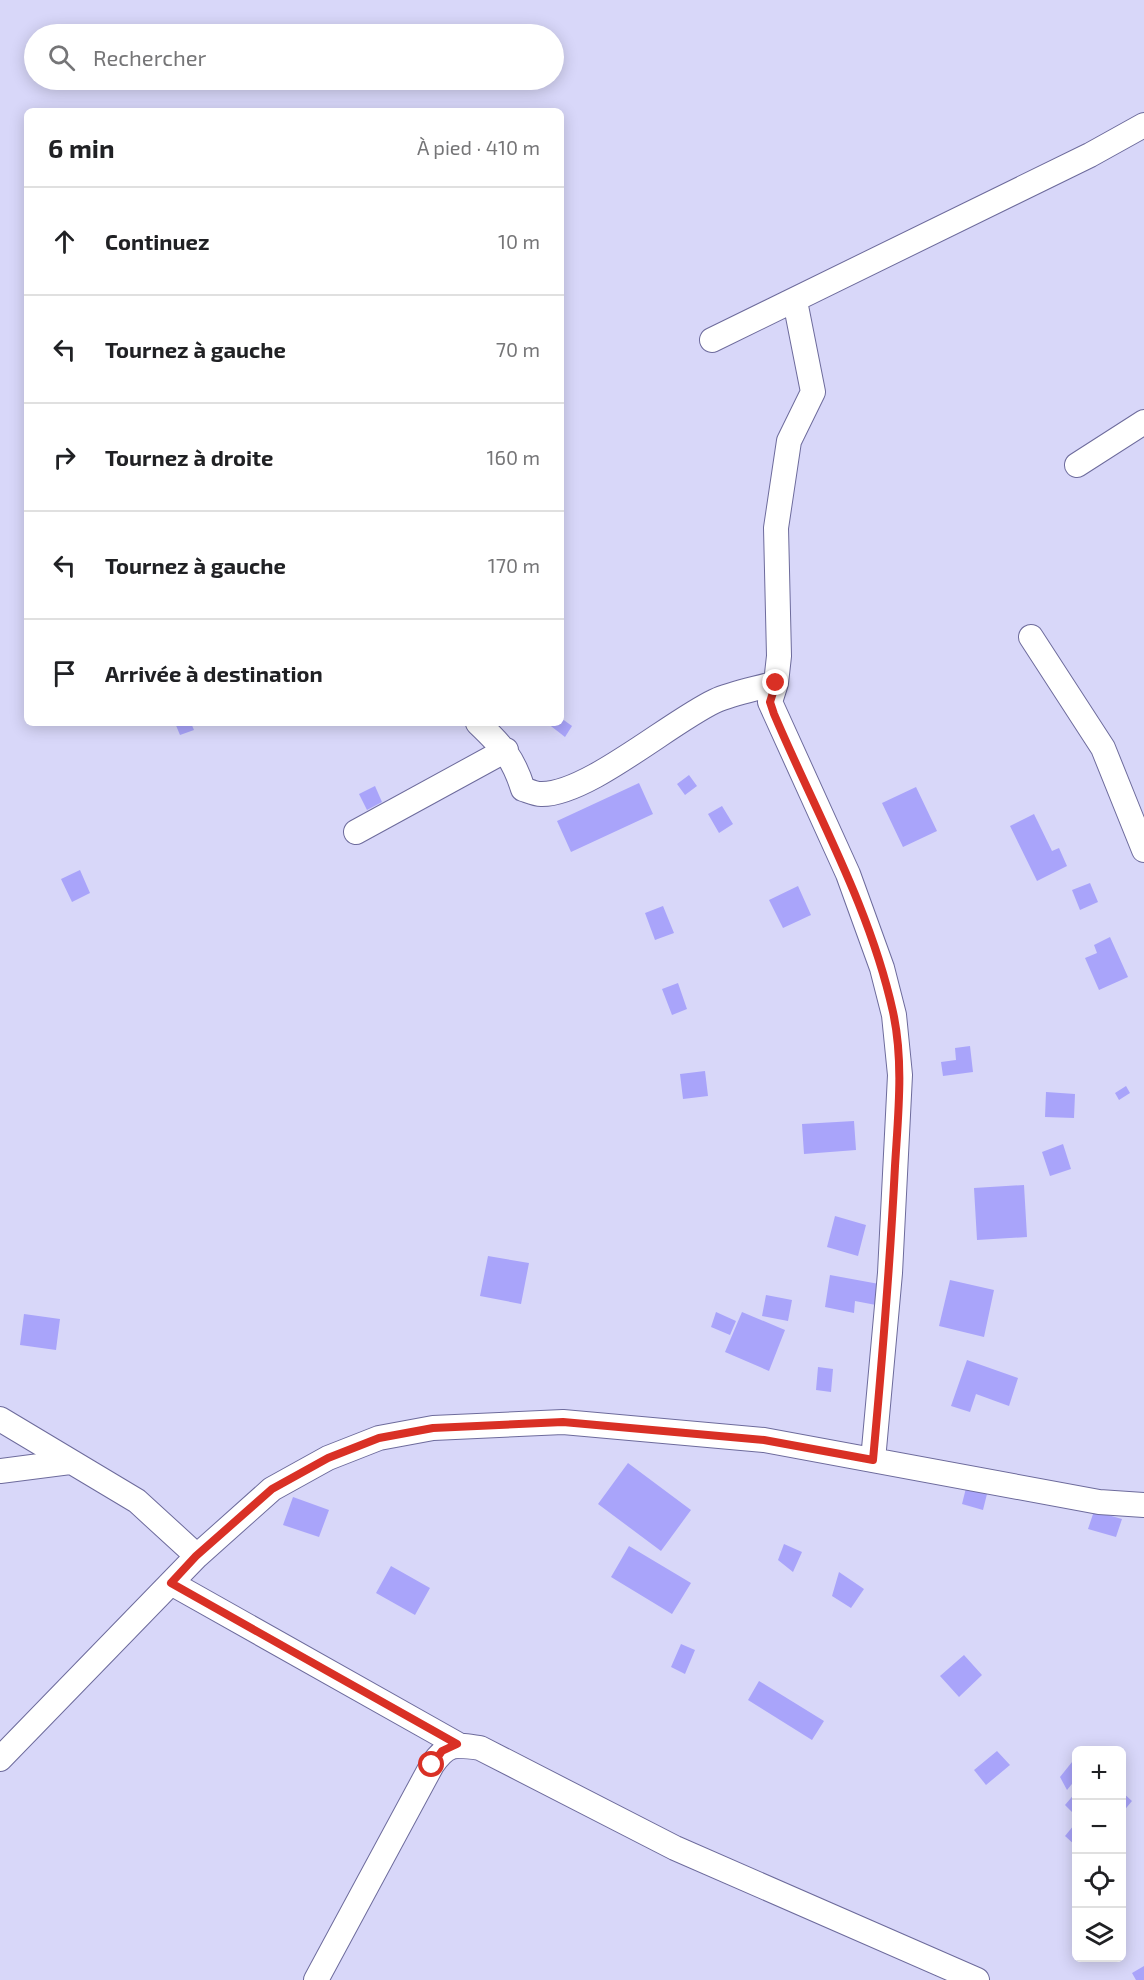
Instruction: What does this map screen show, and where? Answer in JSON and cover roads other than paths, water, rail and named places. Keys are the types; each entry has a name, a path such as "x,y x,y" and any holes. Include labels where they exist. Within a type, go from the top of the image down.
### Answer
{"street":[{"path":"712,340 1090,155 1144,124"},
{"path":"795,301 813,392 789,441 776,528 779,657 776,683 770,702 848,874 882,969 894,1015 900,1075 890,1274 873,1460"},
{"path":"1077,465 1144,422"},
{"path":"1031,637 1102,748 1144,850"},
{"path":"481,726 506,750 516,766 524,789 540,794 556,792 572,786 634,752 716,701 776,683"},
{"path":"356,832 506,750"},
{"path":"0,1419 137,1502 196,1556"},
{"path":"0,1759 196,1556 272,1489 319,1463 379,1438 433,1428 563,1422 764,1440 1099,1502 1144,1505"},
{"path":"0,1471 70,1462"},
{"path":"171,1583 457,1744 480,1748 675,1848 977,1980"},
{"path":"316,1980 432,1765 442,1751 457,1744"}]}
